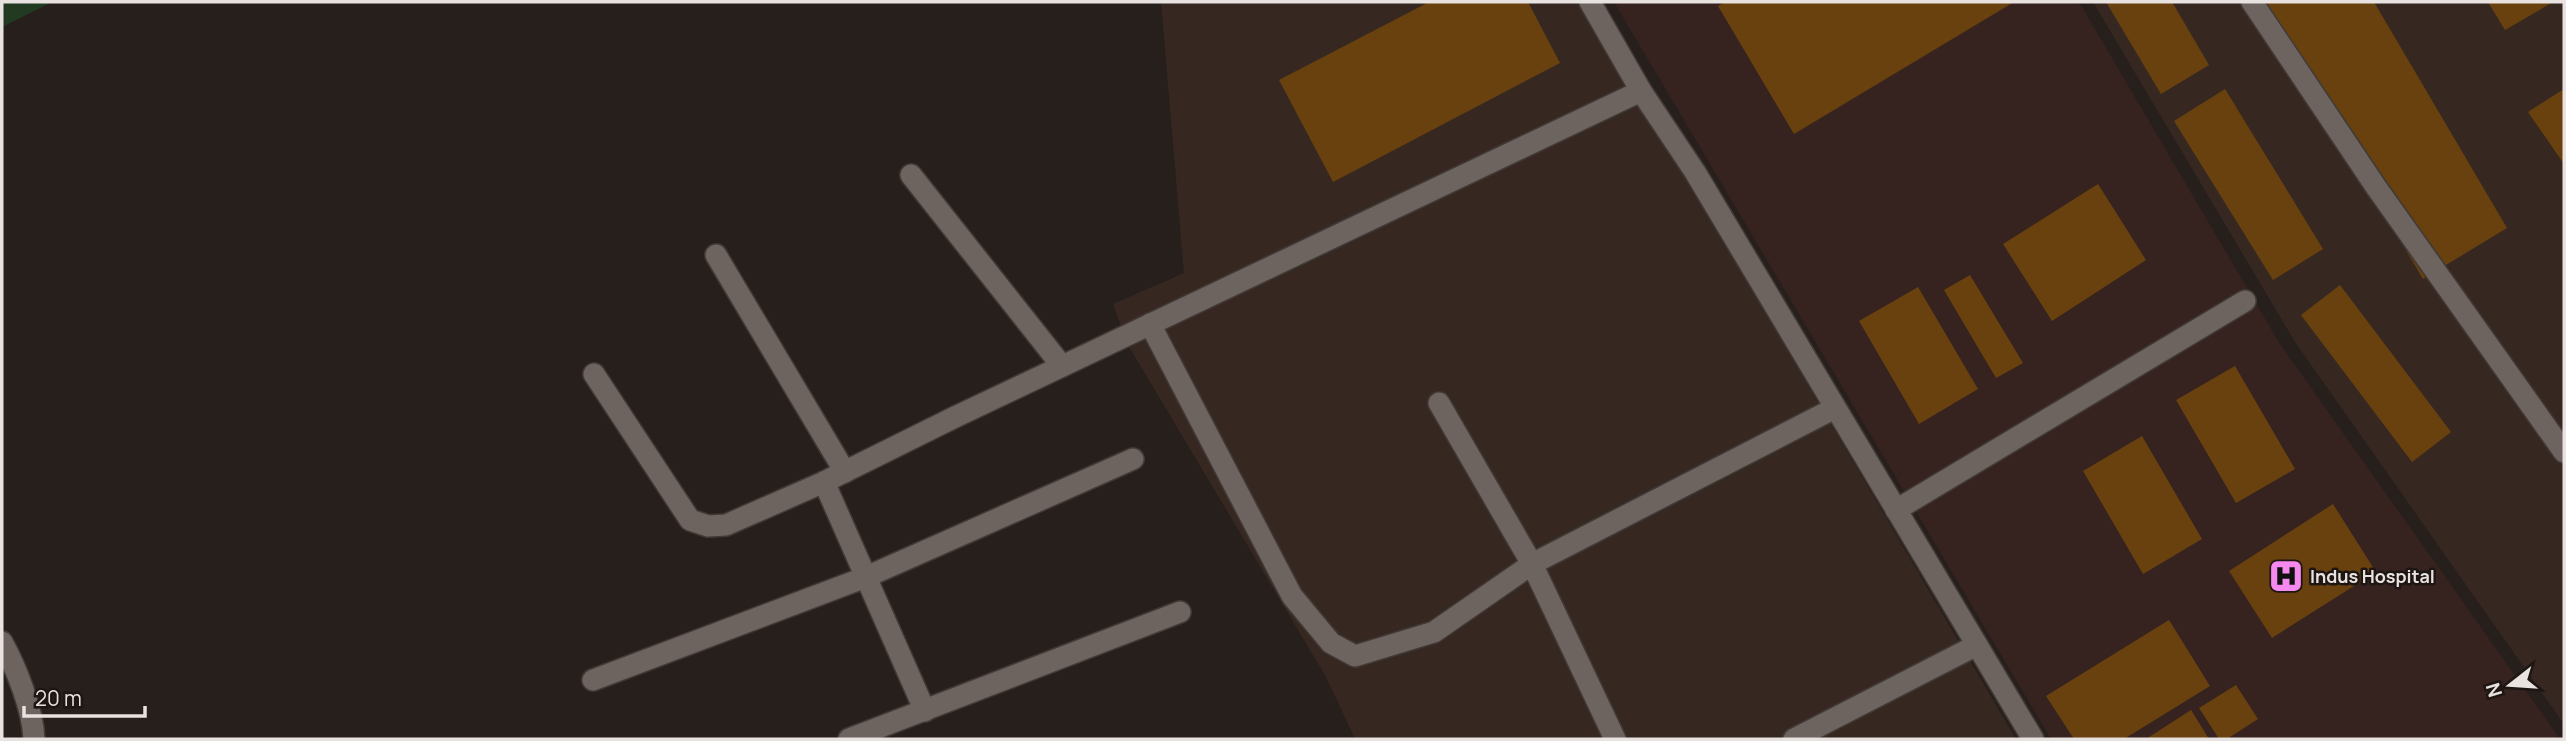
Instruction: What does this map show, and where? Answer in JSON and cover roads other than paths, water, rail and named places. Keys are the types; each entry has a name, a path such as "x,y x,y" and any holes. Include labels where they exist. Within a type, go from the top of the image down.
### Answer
{"street":[{"path":"1590,2 1641,91 1695,172 2033,739"},
{"path":"2252,2 2376,187 2564,452"},
{"path":"594,374 690,520 708,526 726,524 824,482 1641,91"},
{"path":"911,175 1062,366"},
{"path":"716,255 845,472"},
{"path":"1896,510 2245,301"},
{"path":"1150,324 1292,596 1331,643 1355,656 1434,632 1532,564 1835,408"},
{"path":"1439,403 1532,564 1615,739"},
{"path":"593,680 866,577 1133,459"},
{"path":"824,482 925,710"},
{"path":"849,739 1180,612"},
{"path":"1794,739 1977,645"},
{"path":"4,652 33,728 34,739"}],"place":[{"name":"Indus Hospital","path":"2286,576"}]}
